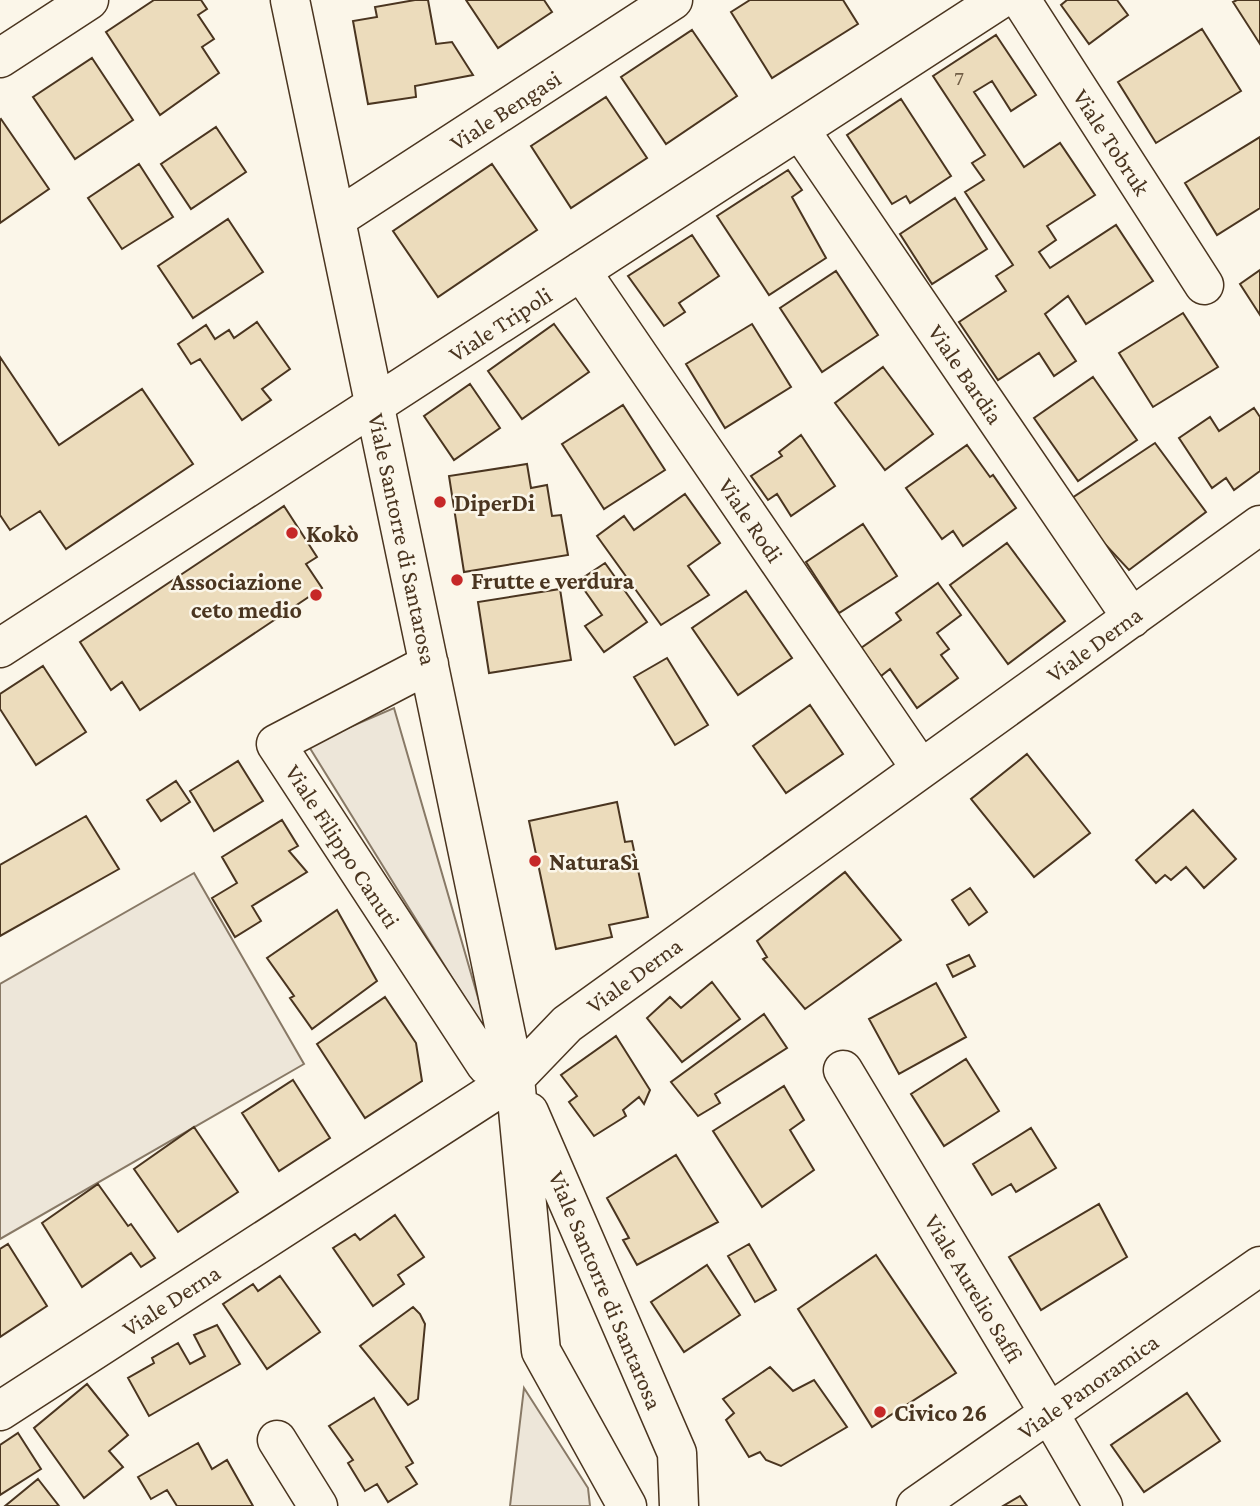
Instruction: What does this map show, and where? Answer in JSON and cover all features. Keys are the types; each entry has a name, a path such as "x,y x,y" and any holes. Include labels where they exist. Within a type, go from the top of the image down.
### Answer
{"street":[{"path":"0,58 89,0"},
{"name":"Viale Santorre di Santarosa","path":"290,0 515,1078 541,1351 627,1506"},
{"name":"Viale Bengasi","path":"336,219 673,0"},
{"name":"Viale Tripoli","path":"0,648 999,0"},
{"name":"Viale Tobruk","path":"1021,0 1204,285"},
{"name":"Viale Bardia","path":"800,130 1132,618"},
{"name":"Viale Rodi","path":"581,271 921,769"},
{"name":"Viale Derna","path":"0,1411 515,1078 567,1024 1260,525"},
{"name":"Viale Filippo Canuti","path":"429,664 276,744 486,1065 515,1078"},
{"name":"Viale Aurelio Saffi","path":"843,1070 1103,1506"},
{"name":"Viale Santorre di Santarosa","path":"515,1078 677,1453 679,1506"},
{"name":"Viale Panoramica","path":"916,1506 1260,1266"},
{"path":"277,1440 318,1506"}],"shaded area":[{"path":"394,708 490,1039 308,745"},
{"path":"194,873 304,1064 0,1239 0,984"},
{"path":"524,1388 588,1488 590,1506 510,1506"}],"building":[{"path":"154,0 201,0 207,9 198,15 214,39 202,47 219,73 160,115 106,32"},
{"path":"428,0 436,44 452,42 473,75 415,86 416,97 368,104 353,21 377,17 375,7"},
{"path":"466,0 544,0 552,12 498,48"},
{"path":"750,0 843,0 858,24 772,78 731,12"},
{"path":"1067,0 1117,0 1128,15 1089,44 1061,5"},
{"path":"1260,0 1260,44 1233,2"},
{"path":"1202,29 1241,91 1156,143 1118,82"},
{"path":"692,30 737,96 666,144 621,77"},
{"path":"996,35 1036,95 1011,111 992,81 974,92 1024,167 1060,143 1095,195 1047,226 1056,240 1039,252 1050,268 1116,225 1153,281 1086,324 1068,296 1045,314 1076,361 1054,376 1039,353 998,380 959,322 1006,291 996,276 1013,265 965,192 984,180 972,163 985,155 933,76"},
{"path":"92,58 133,120 75,159 33,97"},
{"path":"606,97 647,158 571,208 531,146"},
{"path":"901,99 951,176 910,203 906,196 892,204 847,135"},
{"path":"0,120 49,189 0,223"},
{"path":"216,127 246,172 191,209 161,164"},
{"path":"1260,137 1260,208 1217,235 1185,183"},
{"path":"139,164 173,217 122,249 88,198"},
{"path":"492,164 537,230 438,297 393,231"},
{"path":"788,170 802,190 792,197 826,258 769,295 717,216"},
{"path":"955,198 987,249 932,284 900,234"},
{"path":"228,219 263,272 193,318 158,266"},
{"path":"692,235 719,276 679,303 685,312 664,326 628,276"},
{"path":"1260,270 1260,315 1240,284"},
{"path":"836,271 878,335 822,372 780,308"},
{"path":"1183,313 1218,367 1153,407 1119,353"},
{"path":"257,322 290,369 262,389 271,400 242,420 200,359 191,364 178,344 206,325 215,339 229,330 234,338"},
{"path":"554,324 589,372 522,419 488,371"},
{"path":"752,324 791,387 725,428 686,364"},
{"path":"0,357 59,445 142,389 193,464 66,549 40,511 10,530 0,515"},
{"path":"883,367 933,434 885,470 835,403"},
{"path":"1093,377 1137,440 1078,481 1034,418"},
{"path":"470,384 500,428 454,460 424,416"},
{"path":"623,405 665,470 604,509 562,444"},
{"path":"1254,408 1260,417 1260,471 1234,490 1226,478 1212,488 1179,438 1210,417 1219,431"},
{"path":"801,435 835,486 791,516 777,494 768,500 751,476 782,456 779,452"},
{"path":"1155,443 1206,512 1129,570 1066,502"},
{"path":"967,445 990,477 993,475 1016,508 963,546 953,531 942,539 906,488"},
{"path":"527,464 531,488 547,485 552,516 561,515 568,555 464,572 449,476"},
{"path":"685,494 720,543 688,566 709,595 661,625 597,536 624,516 634,530"},
{"path":"284,506 317,557 306,564 322,588 140,710 122,682 111,690 80,642"},
{"path":"863,524 897,576 839,613 806,562"},
{"path":"1007,543 1065,621 1008,664 950,585"},
{"path":"605,563 647,622 604,652 585,626 602,615 578,581"},
{"path":"938,583 961,615 937,633 949,649 941,655 958,678 917,708 890,669 881,676 861,648 901,620 896,613"},
{"path":"560,589 571,660 489,673 478,602"},
{"path":"746,591 792,658 738,695 692,628"},
{"path":"667,658 708,725 675,745 634,677"},
{"path":"43,666 86,732 36,765 0,709 0,694"},
{"path":"810,705 843,754 786,793 753,746"},
{"path":"1027,754 1090,833 1034,877 971,799"},
{"path":"238,761 263,801 214,831 190,791"},
{"path":"176,781 190,802 161,821 147,800"},
{"path":"617,802 625,842 632,841 648,917 609,925 612,937 556,949 529,821"},
{"path":"1193,810 1236,859 1204,888 1186,867 1171,880 1165,875 1156,883 1136,860"},
{"path":"86,816 119,869 0,936 0,865"},
{"path":"282,820 298,846 289,851 307,872 252,906 261,921 235,937 212,898 237,883 222,857"},
{"path":"845,872 901,940 805,1009 763,959 767,957 757,941"},
{"path":"970,888 987,912 969,925 952,900"},
{"path":"337,910 377,981 312,1029 290,998 294,996 267,958"},
{"path":"969,955 975,966 953,977 947,965"},
{"path":"712,982 740,1019 682,1062 647,1018 670,997 681,1008"},
{"path":"936,983 966,1037 899,1074 869,1019"},
{"path":"385,997 416,1043 422,1081 365,1118 317,1044"},
{"path":"764,1014 787,1048 715,1094 720,1103 698,1116 671,1082"},
{"path":"616,1036 650,1090 644,1104 639,1097 623,1110 626,1116 594,1136 569,1102 577,1096 561,1075"},
{"path":"966,1059 999,1111 944,1146 911,1094"},
{"path":"293,1080 330,1138 279,1171 242,1113"},
{"path":"784,1086 804,1120 790,1130 814,1170 762,1207 713,1131"},
{"path":"194,1127 238,1192 178,1232 134,1169"},
{"path":"1031,1128 1056,1168 1016,1192 1011,1184 992,1195 973,1164"},
{"path":"676,1155 718,1222 637,1265 623,1240 629,1238 607,1198"},
{"path":"98,1184 155,1258 141,1267 131,1253 82,1287 42,1223"},
{"path":"1099,1204 1127,1257 1041,1310 1009,1257"},
{"path":"395,1215 424,1257 398,1275 404,1284 373,1306 333,1248 355,1234 360,1240"},
{"path":"8,1244 47,1306 0,1337 0,1249"},
{"path":"749,1244 776,1290 755,1302 728,1256"},
{"path":"876,1255 956,1373 872,1427 798,1309"},
{"path":"707,1265 740,1315 684,1352 651,1302"},
{"path":"280,1276 320,1332 267,1369 223,1304 253,1284 258,1291"},
{"path":"413,1307 425,1324 418,1399 408,1405 360,1346"},
{"path":"217,1325 240,1364 149,1416 128,1378 154,1363 152,1358 178,1343 190,1364 205,1356 194,1335"},
{"path":"770,1367 793,1391 814,1380 847,1427 781,1466 766,1460 760,1452 749,1457 726,1420 734,1413 723,1399"},
{"path":"87,1384 128,1435 109,1451 123,1467 84,1498 34,1428"},
{"path":"1187,1393 1220,1441 1144,1492 1111,1445"},
{"path":"374,1398 413,1463 406,1467 417,1484 388,1502 377,1484 365,1491 348,1463 353,1460 329,1426"},
{"path":"18,1433 41,1469 0,1495 0,1445"},
{"path":"198,1443 212,1469 227,1460 253,1506 177,1506 167,1490 151,1499 138,1477"},
{"path":"38,1479 59,1506 5,1506"},
{"path":"1020,1496 1027,1506 1003,1506"}],"place":[{"name":"DiperDi","path":"440,502"},
{"name":"Kokò","path":"292,533"},
{"name":"Frutte e verdura","path":"457,580"},
{"name":"Associazione ceto medio","path":"316,595"},
{"name":"NaturaSì","path":"535,861"},
{"name":"Civico 26","path":"880,1412"}]}
